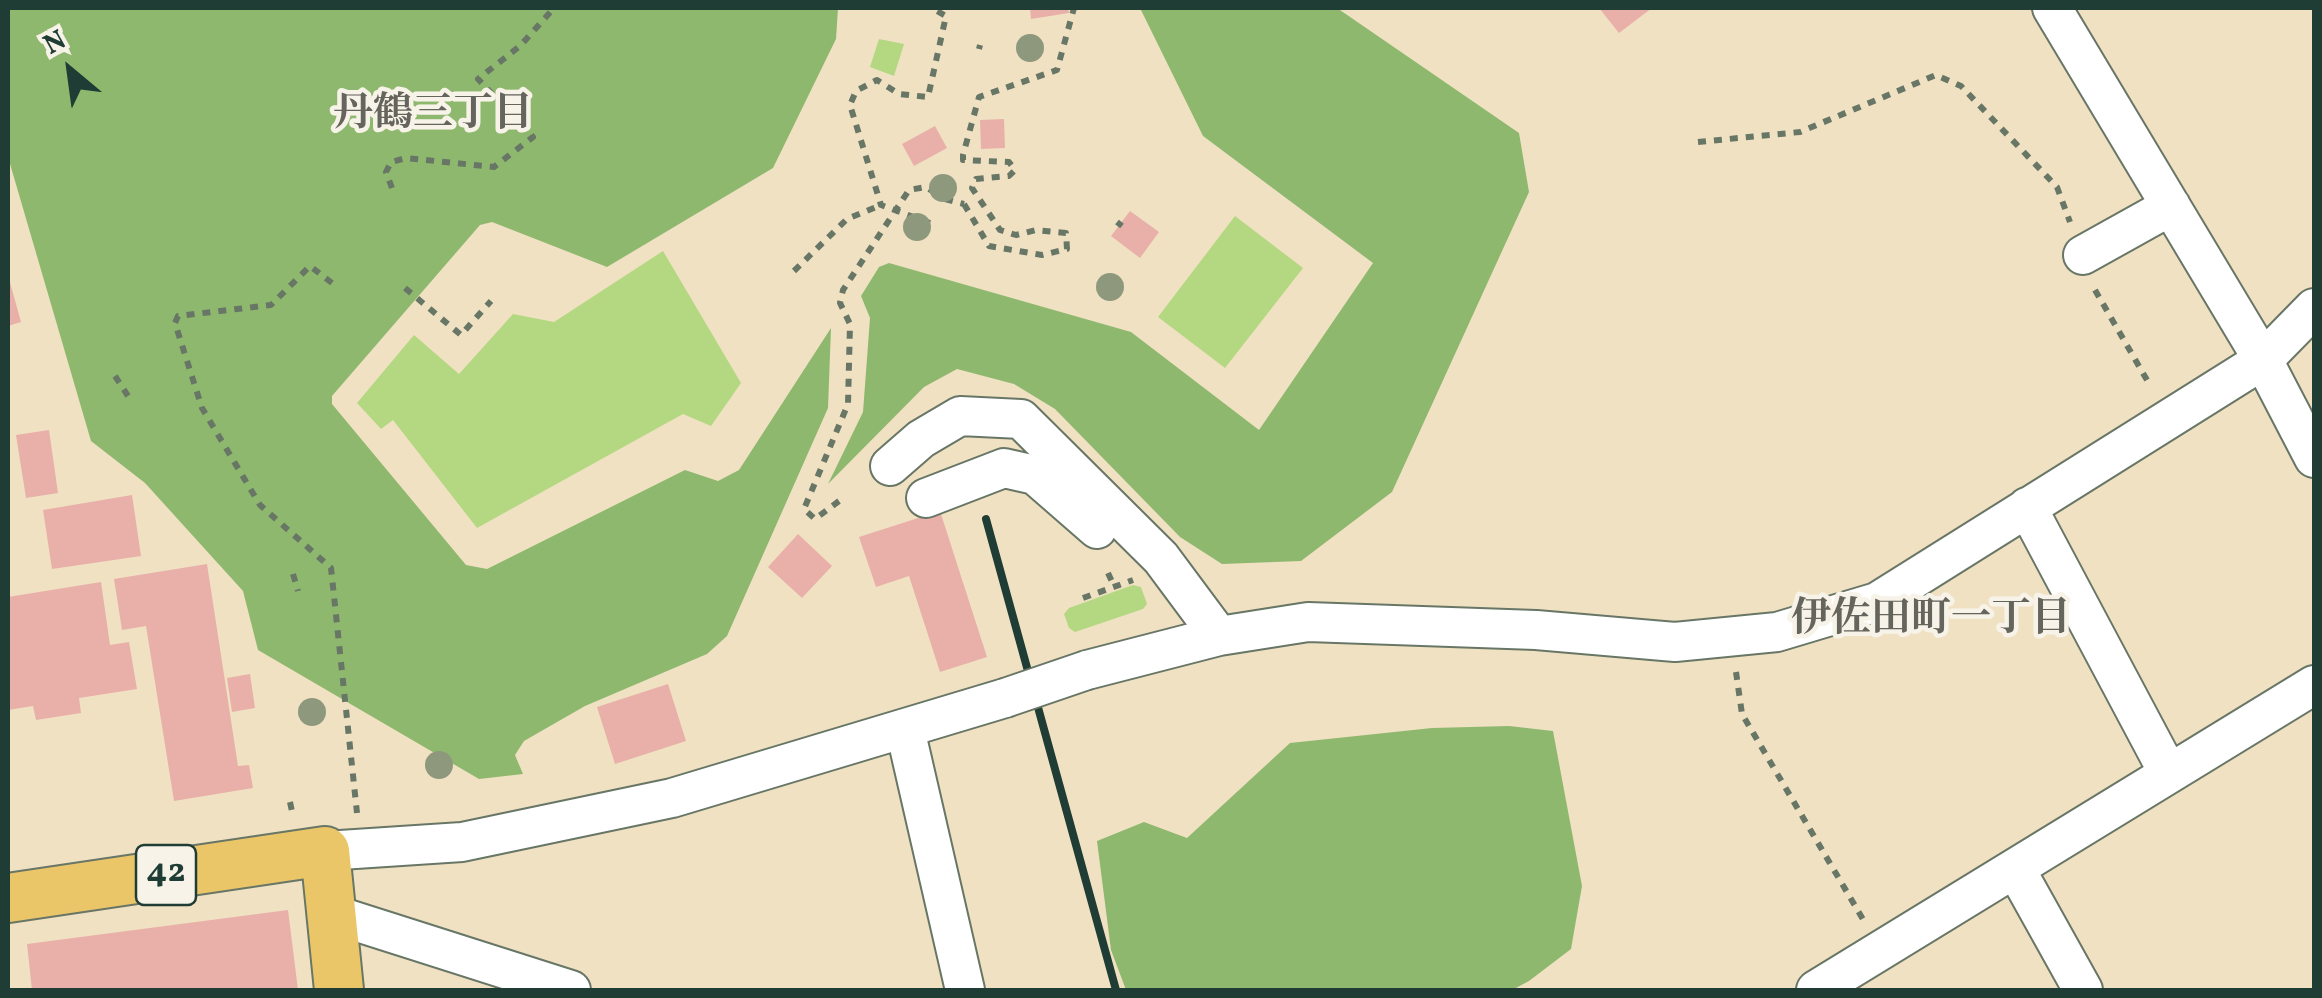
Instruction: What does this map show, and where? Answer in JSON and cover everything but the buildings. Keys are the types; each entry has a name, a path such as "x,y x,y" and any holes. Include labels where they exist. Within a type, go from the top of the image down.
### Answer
{"main road":[{"name":"42","path":"8,898 325,851"},
{"path":"325,851 328,913 339,990"}],"street":[{"path":"2052,8 2263,360 2314,458"},
{"path":"2083,255 2171,206"},
{"path":"325,851 462,842 672,798 905,730 1087,670 1219,636 1308,622 1536,630 1674,642 1777,632 1876,602 2263,360 2314,308"},
{"path":"890,466 921,439 960,416 1021,420 1219,636"},
{"path":"926,498 1004,468 1035,475 1128,558 1153,566"},
{"path":"2027,507 2168,774"},
{"path":"1816,990 2314,686"},
{"path":"905,730 965,990"},
{"path":"2015,868 2082,990"},
{"path":"328,913 571,990"}],"path":[{"path":"392,188 386,172 391,162 406,158 494,167 534,137 478,79 520,46 554,8"},
{"path":"930,223 881,205 850,106 856,92 877,80 899,94 928,96 946,16 932,8"},
{"path":"838,502 815,519 804,509 848,404 850,324 840,302 843,290 909,190 926,187 945,199 964,204 989,246 1042,254 1068,249 1066,233 1036,230 1016,235 1000,230 972,188 976,179 1009,176 1015,170 1008,162 973,162 964,160 963,154 979,96 1057,70 1074,8"},
{"path":"1698,142 1800,132 1936,75 1961,86 2056,187 2090,282 2169,419"},
{"path":"794,271 846,219 881,205"},
{"path":"332,283 310,266 271,305 178,316 174,323 202,408 260,505 332,568 355,804"},
{"path":"405,288 461,335 491,301"},
{"path":"115,376 128,396"},
{"path":"1082,598 1153,566"},
{"path":"1108,573 1114,586"},
{"path":"293,574 298,592"},
{"path":"1742,714 1882,950"}],"green space":[{"path":"8,8 838,8 836,39 773,168 607,267 492,222 480,225 332,396 332,404 466,565 487,569 685,470 718,481 739,470 831,328 828,408 727,636 707,654 585,706 524,741 515,755 523,774 479,779 258,650 243,591 145,483 91,441 8,157"},
{"path":"1140,8 1337,8 1519,133 1529,192 1392,492 1301,561 1222,564 1180,537 1055,409 1014,384 957,369 924,387 828,484 863,412 870,318 861,296 879,267 889,263 1131,332 1259,430 1373,263 1203,136"},
{"path":"879,39 904,44 894,76 870,67"},
{"path":"1235,216 1303,268 1225,368 1158,317"},
{"path":"663,251 741,383 711,426 683,414 477,528 393,420 381,429 357,403 414,335 459,374 513,314 554,322"},
{"path":"1133,585 1141,587 1147,604 1143,609 1075,632 1069,628 1064,614 1069,608"},
{"path":"1509,726 1553,731 1582,886 1571,949 1529,981 1512,990 1126,990 1111,950 1097,841 1144,822 1187,838 1290,743 1432,728"}],"railway":[{"path":"986,519 1116,990"}],"district":[{"name":"丹鶴三丁目","path":"433,118"},
{"name":"伊佐田町一丁目","path":"1931,623"}]}
